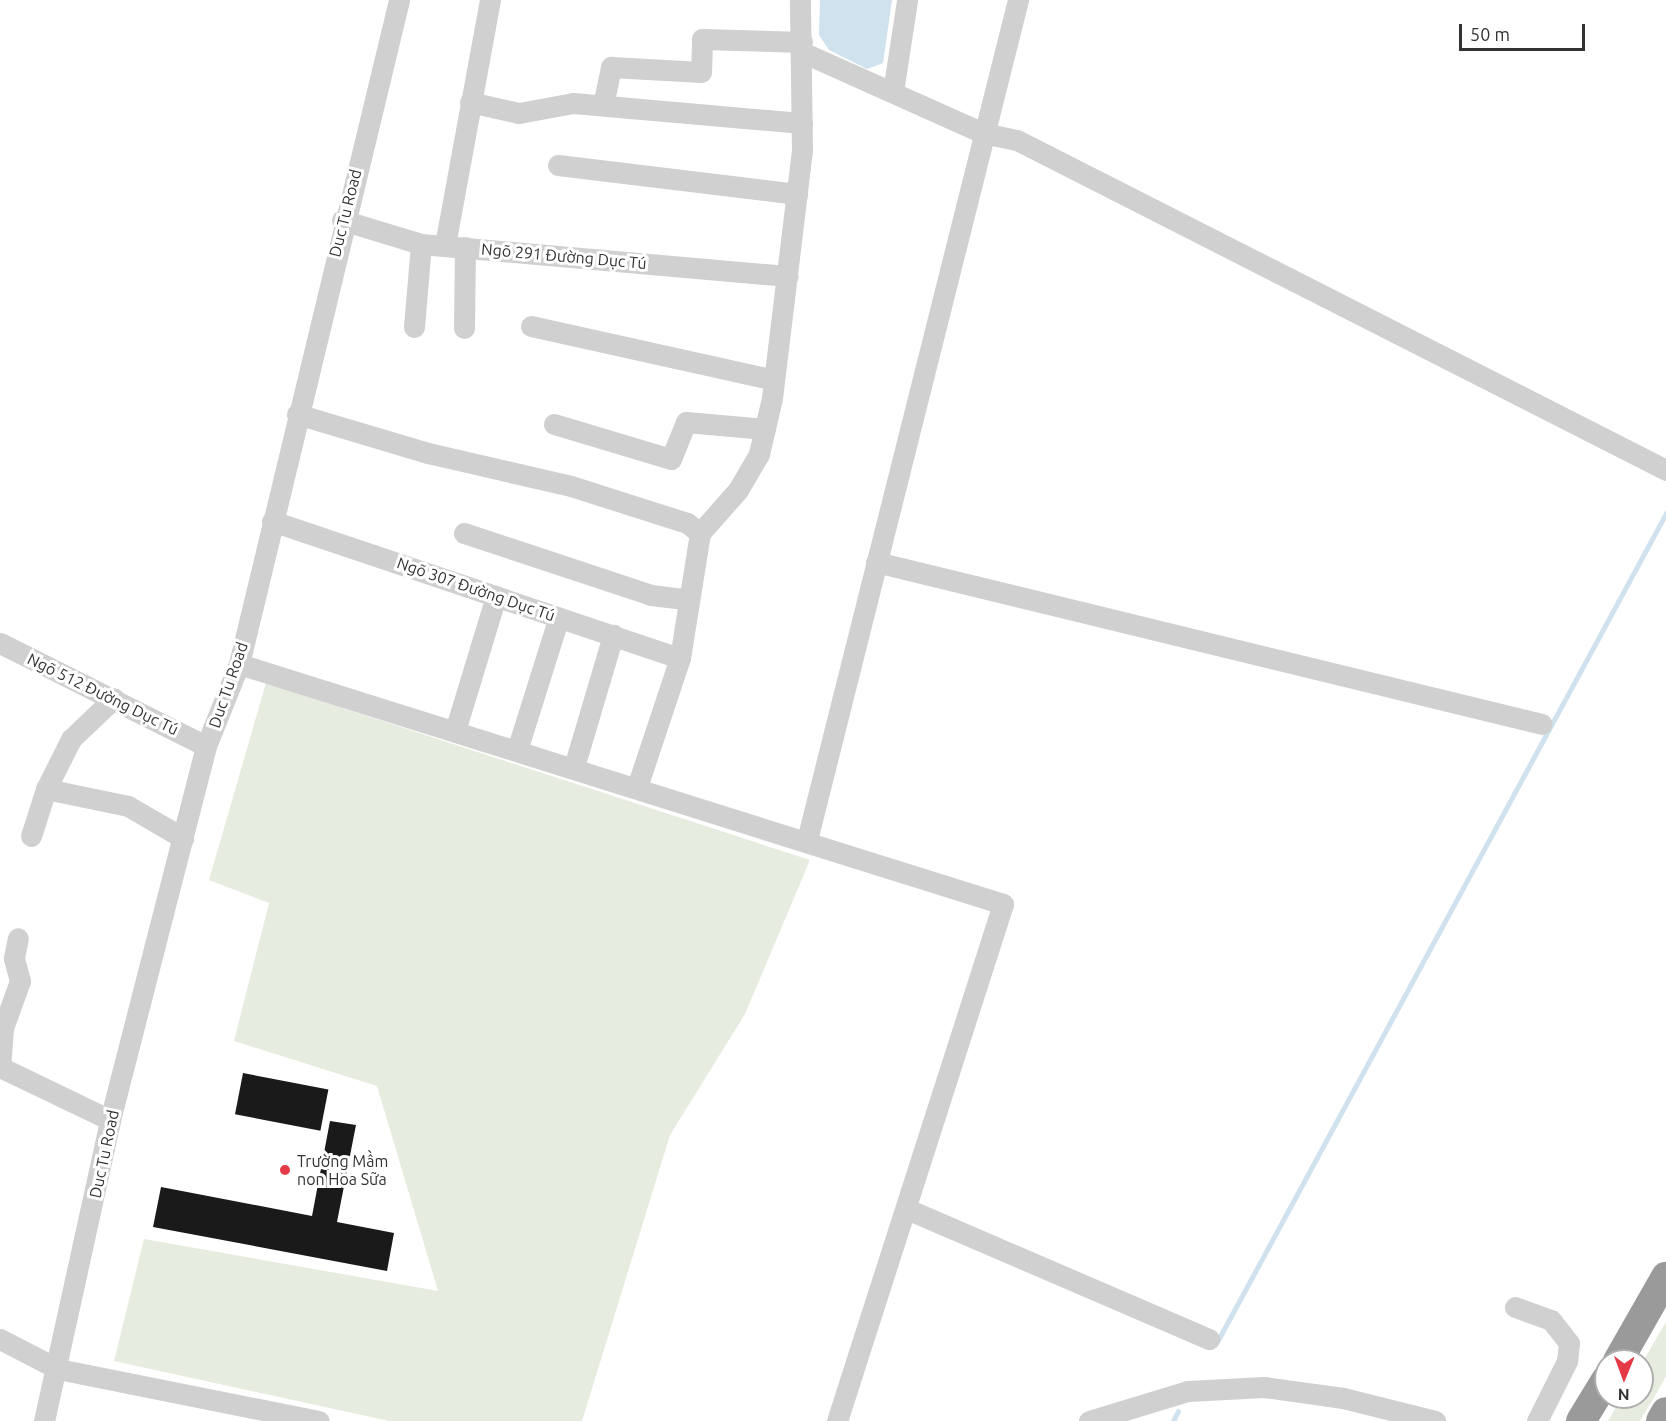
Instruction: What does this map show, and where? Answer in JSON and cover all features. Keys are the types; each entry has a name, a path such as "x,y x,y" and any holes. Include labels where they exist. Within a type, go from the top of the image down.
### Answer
{"highway":[{"path":"1625,1349 1666,1277"},
{"path":"1581,1421 1594,1400"},
{"path":"1661,1421 1666,1412"}],"street":[{"name":"Duc Tu Road","path":"44,1421 58,1370 110,1120 206,746 239,664 342,220 399,0"},
{"path":"464,328 455,246 470,102 490,0"},
{"path":"637,787 680,658 700,533 738,490 759,454 765,429 774,381 797,194 802,123 800,0"},
{"path":"893,92 907,0"},
{"path":"807,840 1018,0"},
{"path":"603,105 610,67 701,72 702,39 802,47 983,133 1017,140 1666,470"},
{"path":"470,102 519,113 549,105 603,105 802,123"},
{"path":"558,165 797,194"},
{"name":"Ngõ 291 Đường Dục Tú","path":"342,220 421,244 788,276"},
{"path":"414,327 421,244"},
{"path":"531,326 774,381"},
{"path":"297,414 428,453 571,486 687,523 700,533"},
{"path":"554,424 671,459 686,422 765,429"},
{"name":"Ngõ 307 Đường Dục Tú","path":"272,521 680,658"},
{"path":"464,533 631,589 689,600"},
{"path":"876,562 1542,724"},
{"path":"455,730 496,596"},
{"path":"517,750 559,617"},
{"path":"574,767 613,635"},
{"name":"Ngõ 512 Đường Dục Tú","path":"0,643 206,746"},
{"path":"239,664 807,840 1003,904 908,1209 837,1421"},
{"path":"31,836 46,789 71,739 114,698"},
{"path":"46,789 128,806 183,838"},
{"path":"18,938 14,958 20,981 3,1028 0,1067 110,1120"},
{"path":"908,1209 1209,1339"},
{"path":"1515,1307 1551,1320 1569,1343 1567,1361 1537,1421"},
{"path":"0,1339 58,1370 319,1421"},
{"path":"1089,1421 1188,1391 1264,1388 1333,1396 1436,1421"}],"shaded area":[{"path":"266,683 810,860 745,1014 670,1135 582,1421 389,1421 114,1361 144,1239 438,1291 377,1086 234,1041 269,903 209,880"},
{"path":"1666,1322 1666,1376 1654,1397 1654,1349 1650,1349"},
{"path":"1615,1409 1647,1409 1640,1421 1608,1421"}],"water":[{"path":"820,0 892,0 883,63 867,69 829,50 819,35"}],"building":[{"path":"243,1073 328,1090 320,1131 235,1114"},
{"path":"330,1121 356,1125 337,1222 394,1233 387,1271 153,1227 161,1187 312,1216"}],"waterway":[{"path":"1218,1340 1666,513"},
{"path":"1173,1421 1178,1411"}],"place":[{"name":"Trường Mầm non Hoa Sữa","path":"285,1170"}]}
